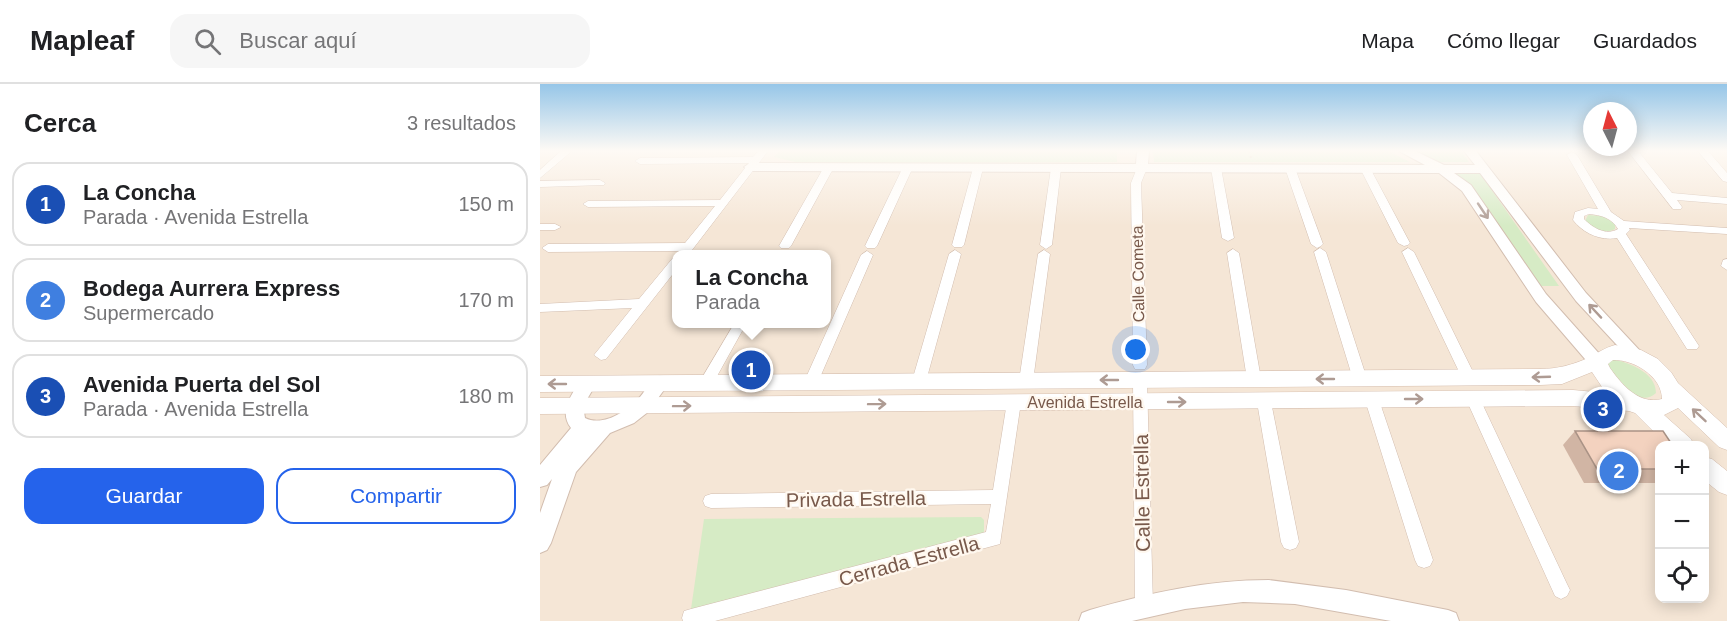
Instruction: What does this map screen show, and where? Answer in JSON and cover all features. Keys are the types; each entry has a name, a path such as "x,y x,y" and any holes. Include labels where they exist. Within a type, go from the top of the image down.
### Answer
{"main road":[{"name":"Avenida Estrella","path":"540,384 1026,381 1140,373 1254,379 1562,376 1597,362 1607,354 1635,354"},
{"path":"1635,354 1661,373 1671,389 1727,441"},
{"path":"1597,362 1610,384 1677,441"},
{"name":"Avenida Estrella","path":"540,406 1573,398 1663,408 1670,405 1674,396 1671,389"},
{"path":"1709,470 1727,485"}],"street":[{"path":"687,250 744,176"},
{"path":"785,246 824,176"},
{"path":"811,382 904,176"},
{"path":"919,381 976,176"},
{"path":"1026,381 1055,176"},
{"path":"1131,176 1136,183"},
{"name":"Calle Cometa","path":"1139,176 1136,183 1140,373"},
{"path":"1217,176 1228,238"},
{"path":"1293,176 1360,379"},
{"path":"1369,176 1469,378"},
{"path":"1451,176 1467,188 1541,298 1597,362"},
{"path":"1490,176 1581,297 1635,354"},
{"path":"1584,176 1607,214 1621,229 1692,346"},
{"path":"1653,176 1677,207"},
{"path":"540,184 600,183"},
{"path":"1668,196 1727,201"},
{"path":"588,204 723,203"},
{"path":"1607,214 1588,211 1580,214 1578,219 1584,227 1609,235 1621,229 1727,231"},
{"path":"540,227 555,227"},
{"path":"548,248 672,251"},
{"path":"1233,253 1254,379"},
{"path":"601,355 672,267"},
{"path":"540,308 642,303"},
{"path":"706,383 738,328"},
{"name":"Calle Estrella","path":"1140,373 1144,606"},
{"path":"553,470 603,429 643,406 660,383"},
{"path":"587,384 574,406 576,422 582,428 603,429"},
{"path":"1473,399 1561,590"},
{"path":"1372,400 1424,560"},
{"name":"Cerrada Estrella","path":"691,618 994,538 1014,402"},
{"path":"1264,402 1290,542"},
{"path":"553,470 582,428"},
{"path":"540,543 561,478 553,470"},
{"name":"Privada Estrella","path":"711,501 1000,497"},
{"path":"1090,621 1144,606 1222,593 1278,593 1343,601 1448,621"}],"shaded area":[{"path":"540,176 1727,176 1727,621 540,621"}],"green space":[{"path":"1457,176 1482,176 1559,286 1541,286 1471,185"},
{"path":"1588,215 1602,216 1615,223 1615,229 1603,231 1596,228 1585,221"},
{"path":"1609,358 1624,362 1646,373 1655,385 1656,393 1648,397 1641,397 1626,389 1604,361"},
{"path":"981,517 984,520 984,532 980,537 691,609 704,519"}],"building":[{"path":"1575,431 1663,431 1670,441 1655,441 1655,469 1597,469"}],"place":[{"name":"La Concha","path":"751,370"},
{"name":"Avenida Puerta del Sol","path":"1603,409"},
{"name":"Bodega Aurrera Express","path":"1619,471"}]}
